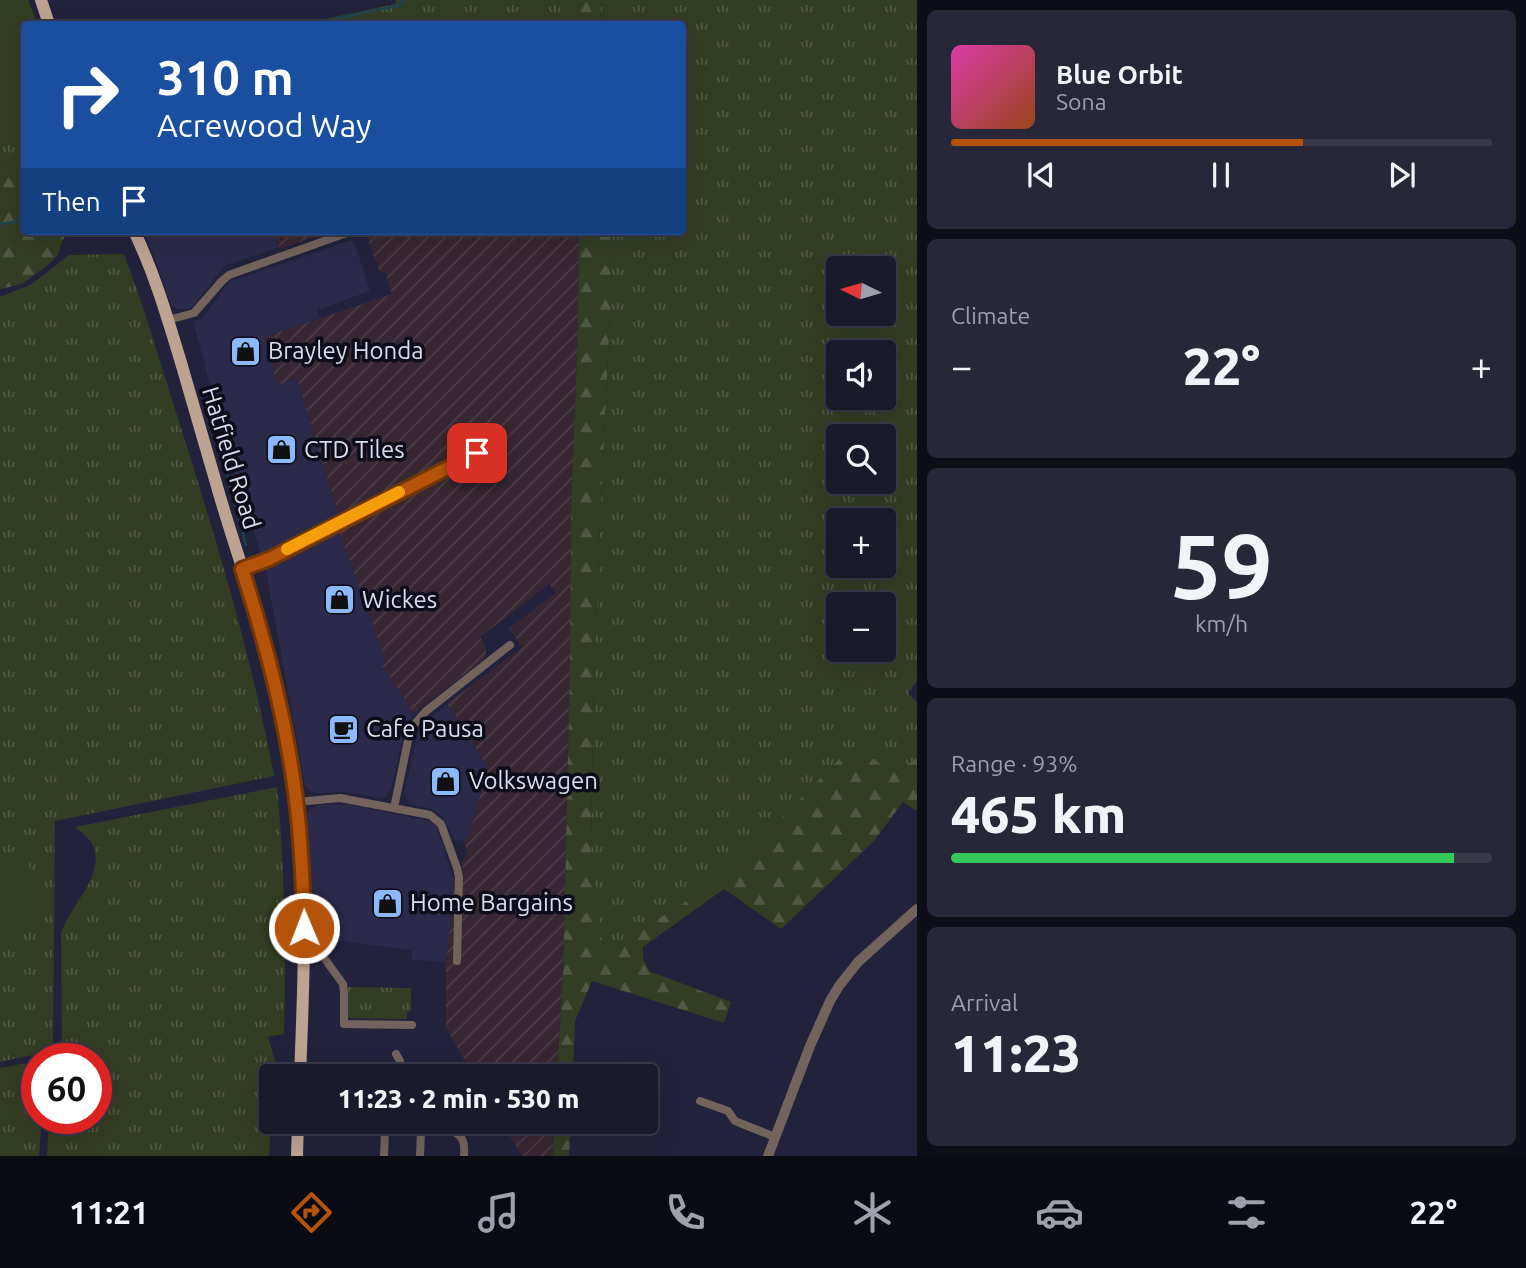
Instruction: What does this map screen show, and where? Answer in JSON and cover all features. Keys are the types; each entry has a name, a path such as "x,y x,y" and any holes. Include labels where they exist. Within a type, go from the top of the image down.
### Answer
{"main road":[{"path":"41,0 48,21"},
{"name":"Hatfield Road","path":"136,235 150,266 168,320 254,609 289,754 297,802 302,864 316,948 301,1064"},
{"path":"297,1156 298,1134"}],"street":[{"path":"168,320 194,313 229,275 341,235"},
{"path":"242,569 269,559 477,453"},
{"path":"394,808 413,726 425,712 510,645"},
{"path":"297,802 340,798 430,815 441,824 459,877 457,961"},
{"path":"768,1156 815,1034 834,993 858,962 917,909"},
{"path":"316,948 343,984 344,1024 412,1025"},
{"path":"396,1054 400,1061 398,1064"},
{"path":"700,1101 728,1111 735,1121 775,1137"},
{"path":"384,1156 385,1134"},
{"path":"420,1156 421,1134"},
{"path":"459,1134 465,1144 464,1156"}],"shaded area":[{"path":"146,235 275,235 279,247 227,265 188,309 178,309 171,305"},
{"path":"275,235 320,235 280,249"},
{"path":"368,235 579,235 563,975 558,1064 467,1064 446,1028 446,962 453,878 464,877 462,862 467,853 464,841 469,835 488,767 447,704 522,647 509,629 556,592 549,584 480,637 486,647 483,660 414,713 382,666 386,662 339,531 476,462 484,462 487,456 483,434 474,433 474,444 471,448 338,514 297,379 277,385 264,337 392,294 385,272 380,273"},
{"path":"351,240 355,244 370,291 317,310 320,318 265,337 297,379 338,514 261,554 215,404 193,321 202,319 229,282"},
{"path":"339,531 386,662 382,666 414,713 404,732 391,790 385,797 380,798 344,792 315,793 305,785 265,566"},
{"path":"447,704 488,767 469,835 464,841 455,840 442,816 432,809 410,804 404,793 418,732 426,721"},
{"path":"318,805 350,805 435,822 453,878 446,962 412,960 411,950 317,938 311,903 307,813"},
{"path":"508,1134 554,1134 553,1156 522,1156"}],"green space":[{"path":"0,0 28,0 37,21 21,21 21,152 0,166"},
{"path":"0,0 16,0 20,9 0,16"},
{"path":"396,0 579,0 579,21 315,21 395,4"},
{"path":"579,0 600,0 601,21 579,21"},
{"path":"600,0 917,0 917,681 908,693 917,702 917,757 897,774 852,747 721,880 612,947 603,943 601,936 591,849 600,523 611,294 610,235 686,235 686,21 601,21"},
{"path":"16,14 21,30 21,135 0,142 0,20"},
{"path":"21,152 21,235 66,235 57,256 49,264 22,284 0,289 0,166"},
{"path":"579,235 610,235 611,294 594,676 591,849 603,943 612,947 721,880 852,746 897,774 917,757 917,811 903,802 873,842 781,929 724,889 643,947 643,958 649,971 731,1002 724,1023 592,981 575,1021 573,1064 558,1064 563,975"},
{"path":"124,254 221,559 245,645 274,776 55,821 53,1043 21,1043 21,1057 0,1062 0,297 32,284 69,255"},
{"path":"277,787 284,910 284,1034 268,1037 276,1064 259,1064 259,1134 270,1134 269,1156 47,1156 48,1134 112,1134 112,1043 62,1043 61,934 95,865 91,842 75,827"},
{"path":"27,854 41,930 0,938 0,859"},
{"path":"347,987 411,988 411,1011 407,1012 407,1019 349,1018"},
{"path":"21,1064 21,1134 41,1134 39,1156 0,1156 0,1068"},
{"path":"554,1134 570,1134 569,1156 553,1156"}],"waterway":[{"path":"325,21 401,5 404,0"},
{"path":"0,224 21,220"},
{"path":"217,436 246,545"}],"slow traffic":[{"path":"287,549 399,492"}],"place":[{"name":"Brayley Honda","path":"245,351"},
{"name":"CTD Tiles","path":"281,450"},
{"name":"Wickes","path":"339,600"},
{"name":"Cafe Pausa","path":"343,729"},
{"name":"Volkswagen","path":"446,781"},
{"name":"Home Bargains","path":"387,903"}],"route":[{"path":"304,928 299,819 293,777 276,692 242,569 269,559 477,453"}]}
